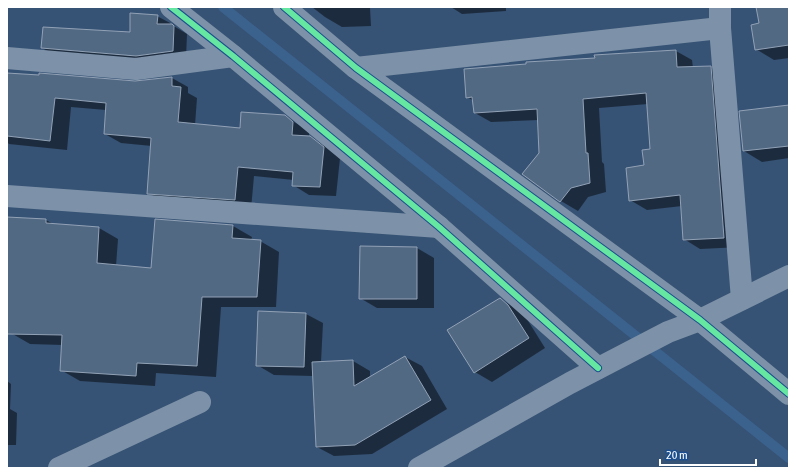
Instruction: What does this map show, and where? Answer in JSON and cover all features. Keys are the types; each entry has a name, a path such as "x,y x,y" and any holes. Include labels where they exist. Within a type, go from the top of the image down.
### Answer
{"street":[{"path":"171,7 233,56 439,227 603,366"},
{"path":"284,7 356,68 700,320 789,394"},
{"path":"720,7 720,28 742,299"},
{"path":"356,68 720,28"},
{"path":"7,58 136,69 233,56"},
{"path":"7,196 439,227"},
{"path":"419,468 563,386 668,332 700,320 789,276"},
{"path":"59,468 200,402"}],"building":[{"path":"756,7 789,7 789,45 755,50 751,25 759,23"},
{"path":"130,13 158,15 157,24 172,24 174,26 173,51 136,56 41,48 43,27 130,32"},
{"path":"676,50 677,67 711,66 724,238 683,240 680,195 629,201 626,168 644,165 642,150 650,149 646,93 583,99 586,153 588,153 590,183 571,188 560,202 522,174 539,153 537,109 474,113 472,97 466,98 464,69 526,64 526,62 595,58 594,55"},
{"path":"7,73 39,75 39,73 135,81 172,77 172,86 181,87 178,122 240,128 241,112 285,115 293,122 292,135 310,136 324,147 320,187 292,186 293,172 238,167 235,200 147,194 151,138 104,134 106,103 55,98 50,141 7,136"},
{"path":"789,105 789,146 743,151 739,111"},
{"path":"7,217 46,219 46,223 99,227 97,263 151,268 155,219 233,225 232,238 261,240 257,297 202,297 197,366 137,363 136,376 60,371 62,335 7,334"},
{"path":"360,246 417,247 417,299 359,299"},
{"path":"500,298 508,305 529,338 474,373 447,330"},
{"path":"258,311 306,313 304,367 256,366"},
{"path":"405,356 431,400 355,445 316,447 312,362 353,360 354,386"}],"waterway":[{"path":"223,7 789,458"}],"cycle path":[{"path":"171,7 233,56 439,227 598,368"},
{"path":"284,7 356,68 700,320 789,394"}]}
